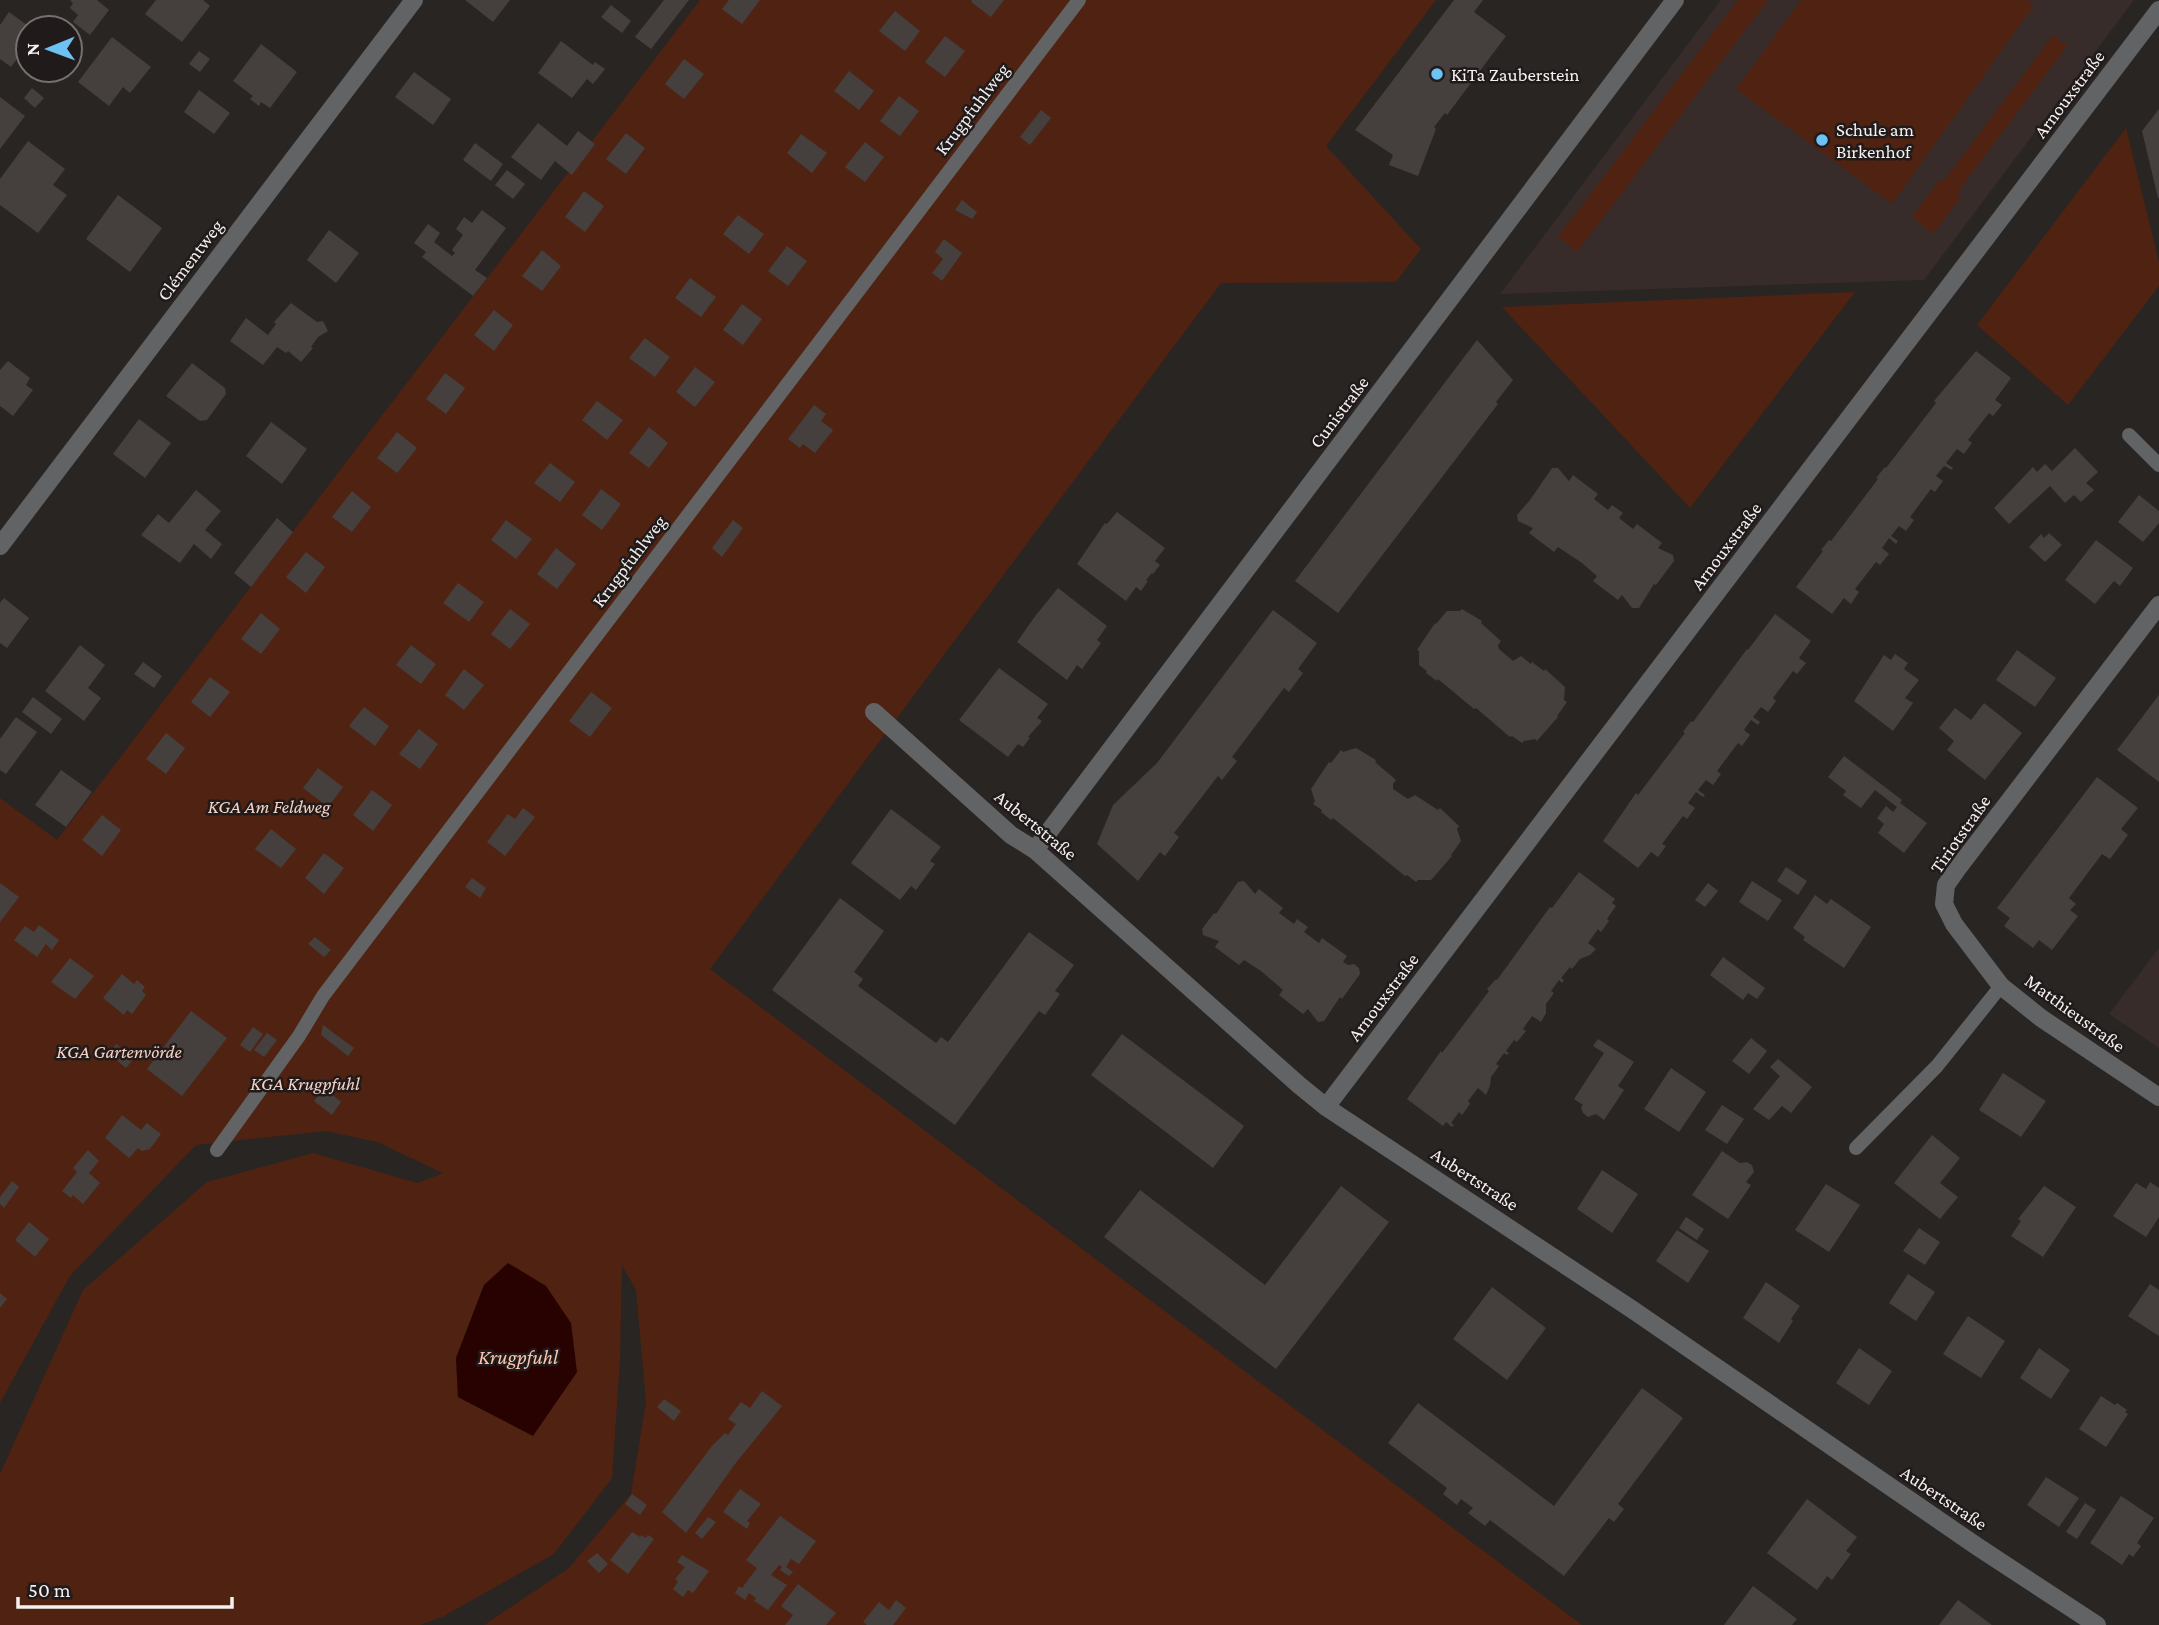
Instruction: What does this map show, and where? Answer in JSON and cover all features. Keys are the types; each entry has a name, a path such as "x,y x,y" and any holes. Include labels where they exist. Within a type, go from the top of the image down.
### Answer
{"street":[{"name":"Clémentweg","path":"0,546 414,0"},
{"name":"Cunistraße","path":"1035,849 1675,0"},
{"name":"Arnouxstraße","path":"1326,1107 2159,10"},
{"name":"Tiriotstraße","path":"2001,986 1954,924 1944,904 1945,885 2159,605"},
{"name":"Aubertstraße","path":"874,712 1011,835 1035,849 1326,1107 1633,1310 1978,1547 2097,1625"},
{"name":"Matthieustraße","path":"2001,986 2041,1018 2159,1097"}],"lane":[{"name":"Krugpfuhlweg","path":"217,1150 299,1037 323,996 1079,0"},
{"path":"2129,435 2159,465"},
{"path":"1856,1148 1937,1066 2001,986"}],"shaded area":[{"name":"Schule am Birkenhof","path":"1721,0 2134,0 1924,280 1500,294"},
{"path":"2159,948 2159,1048 2109,1014"}],"green space":[{"path":"700,0 1436,0 1326,146 1421,249 1396,282 1221,283 710,969 1582,1625 484,1625 569,1568 631,1494 646,1402 636,1290 622,1265 620,1360 612,1478 554,1554 442,1617 420,1625 0,1625 0,1474 83,1290 207,1182 313,1153 417,1183 443,1173 377,1142 326,1131 196,1145 70,1276 0,1403 0,798 57,840","holes":["484,1285 577,1372 532,1435 458,1397 456,1358"]},
{"path":"1738,0 1768,0 1577,252 1558,237"},
{"path":"1801,0 2027,0 2034,5 1892,204 1736,89"},
{"path":"2053,35 2067,46 1957,193 1961,197 1933,234 1912,217 1939,180 1943,182"},
{"path":"2126,128 2159,262 2159,286 2068,405 1977,325"},
{"path":"1855,292 1690,508 1502,307 1503,307"}],"water":[{"name":"Krugpfuhl","path":"508,1263 546,1286 571,1323 577,1372 533,1436 458,1397 456,1358 484,1285"}],"building":[{"path":"70,0 97,0 109,10 90,35 84,30 84,14 77,14 70,8 73,3"},
{"path":"156,0 203,0 210,6 182,42 145,14"},
{"path":"465,0 510,0 493,22"},
{"path":"664,0 689,0 651,49 635,37"},
{"path":"729,0 760,0 742,24 722,9"},
{"path":"1004,0 991,17 971,2"},
{"name":"KiTa Zauberstein","path":"1454,0 1483,0 1474,12 1506,36 1447,115 1445,113 1434,127 1436,129 1418,176 1389,165 1393,155 1355,130"},
{"path":"611,5 631,21 622,33 601,17"},
{"path":"895,11 920,31 905,51 879,31"},
{"path":"9,12 14,16 14,63 11,67 0,59 0,25"},
{"path":"945,36 965,51 945,77 925,62"},
{"path":"112,37 151,67 130,93 123,87 109,106 81,84 84,84 84,74"},
{"path":"561,41 593,65 595,62 605,69 593,84 587,79 572,98 538,73"},
{"path":"261,44 297,72 270,108 261,102 259,106 250,99 253,96 233,81"},
{"path":"199,51 210,59 200,72 189,64"},
{"path":"684,59 704,74 684,99 665,84"},
{"path":"849,71 874,91 859,110 834,91"},
{"path":"414,72 451,99 433,125 395,97"},
{"path":"32,88 44,98 35,108 24,98"},
{"path":"199,90 230,113 214,134 184,112"},
{"path":"899,96 919,111 900,136 880,121"},
{"path":"0,97 25,116 0,149"},
{"path":"2159,109 2159,198 2158,198 2142,131"},
{"path":"1041,110 1051,118 1030,145 1020,137"},
{"path":"538,123 567,146 578,131 595,144 572,175 555,161 541,180 511,157"},
{"path":"626,133 645,148 626,174 606,159"},
{"path":"801,134 827,153 812,173 787,153"},
{"path":"28,141 65,169 53,185 67,195 38,233 0,205 0,179"},
{"path":"865,142 884,157 865,182 845,167"},
{"path":"475,143 503,164 491,181 463,160"},
{"path":"507,170 525,184 513,199 495,185"},
{"path":"584,191 604,206 585,232 565,217"},
{"path":"118,195 162,228 130,272 86,239"},
{"path":"962,200 977,212 972,219 955,210"},
{"path":"482,210 506,228 475,270 487,278 473,296 422,257 426,252 414,243 428,224 440,233 434,242 452,256 455,253 452,250 463,235 456,229 464,217 472,223"},
{"path":"738,215 764,234 749,254 723,234"},
{"path":"329,230 359,253 336,283 307,260"},
{"path":"944,239 962,253 942,281 932,273 943,259 935,252"},
{"path":"787,246 807,261 788,286 768,271"},
{"path":"542,250 561,266 542,291 522,276"},
{"path":"690,278 716,297 701,317 675,298"},
{"path":"291,303 317,322 323,321 328,331 318,337 301,362 288,351 286,353 277,347 263,365 230,341 246,318 268,335 276,324 274,322"},
{"path":"742,304 762,319 743,345 723,330"},
{"path":"494,310 513,325 494,351 474,335"},
{"path":"645,338 670,357 655,377 629,358"},
{"path":"1477,340 1513,380 1496,402 1498,404 1338,613 1295,581"},
{"path":"1976,351 2011,378 1995,400 2002,405 1993,416 1989,413 1968,440 1972,443 1964,454 1957,449 1946,463 1952,470 1944,466 1936,476 1943,481 1935,492 1931,489 1910,517 1914,520 1906,531 1899,526 1891,536 1898,541 1896,544 1889,538 1882,548 1889,554 1880,565 1876,562 1855,589 1859,592 1851,604 1844,598 1832,614 1796,587 1823,551 1821,550 1831,541 1878,479 1876,478 1936,403 1934,401"},
{"path":"8,361 30,378 26,385 33,390 13,416 0,406 0,370"},
{"path":"192,363 225,388 226,394 207,420 200,421 166,396"},
{"path":"695,367 715,382 695,407 676,392"},
{"path":"445,373 465,388 446,414 426,399"},
{"path":"597,401 623,420 607,440 582,420"},
{"path":"814,405 826,414 821,421 833,430 815,453 803,444 800,448 788,439"},
{"path":"139,419 171,443 145,478 113,454"},
{"path":"271,422 307,449 282,484 246,456"},
{"path":"649,427 668,443 649,468 629,453"},
{"path":"397,432 417,448 397,473 377,458"},
{"path":"2075,448 2098,472 2086,483 2094,490 2081,502 2074,495 2065,503 2050,486 2009,524 1994,508 2033,467 2037,472 2045,464 2052,471"},
{"path":"550,463 575,482 560,502 534,483"},
{"path":"1552,468 1558,468 1569,481 1573,475 1598,494 1594,499 1608,510 1612,505 1623,513 1619,518 1633,529 1637,524 1662,543 1658,548 1673,555 1674,561 1656,585 1654,584 1639,608 1632,608 1622,595 1618,600 1593,581 1597,576 1582,563 1558,547 1554,552 1529,533 1533,528 1518,521 1517,515"},
{"path":"601,489 621,504 602,530 582,515"},
{"path":"196,490 221,511 205,530 222,544 211,559 194,544 180,563 141,535 158,514 169,523"},
{"path":"352,491 371,507 352,532 332,517"},
{"path":"2139,495 2159,511 2159,523 2143,542 2118,522"},
{"path":"1117,512 1165,548 1155,561 1160,565 1146,580 1148,581 1141,591 1136,587 1126,601 1077,564 1105,523"},
{"path":"277,518 293,532 251,587 234,573"},
{"path":"506,520 532,539 516,559 491,540"},
{"path":"733,520 743,528 722,557 712,548"},
{"path":"2049,533 2062,545 2045,562 2029,547 2041,534 2044,538"},
{"path":"2096,540 2133,568 2120,586 2114,581 2095,604 2065,580"},
{"path":"556,548 576,564 557,589 537,574"},
{"path":"306,552 325,567 306,593 286,577"},
{"path":"458,583 484,602 469,622 443,603"},
{"path":"1058,588 1107,626 1097,640 1101,643 1082,669 1077,665 1067,680 1017,642"},
{"path":"4,598 29,618 7,648 0,643 0,603"},
{"path":"510,609 530,624 510,649 491,634"},
{"path":"1462,609 1482,621 1481,623 1501,641 1499,649 1513,661 1521,656 1531,664 1532,662 1544,671 1545,669 1565,687 1564,700 1567,702 1537,741 1535,739 1522,743 1510,737 1419,665 1417,650 1435,623 1447,611"},
{"path":"1273,610 1317,643 1298,669 1303,673 1289,692 1284,688 1232,757 1237,761 1222,780 1218,776 1174,833 1179,837 1165,856 1160,852 1138,881 1097,844 1113,805 1157,763"},
{"path":"261,613 280,629 261,654 241,639"},
{"path":"1775,614 1811,641 1799,658 1806,663 1797,674 1793,671 1773,698 1776,701 1768,712 1761,707 1753,717 1760,722 1758,725 1751,720 1744,730 1750,735 1742,746 1738,743 1717,771 1721,774 1713,785 1706,780 1698,790 1705,795 1703,797 1696,792 1688,803 1695,808 1687,819 1683,816 1662,844 1666,846 1658,857 1651,852 1638,868 1603,841 1636,793 1638,795 1685,733 1683,732 1691,721 1693,722"},
{"path":"80,645 105,665 88,688 101,698 84,721 45,691"},
{"path":"411,645 436,664 421,684 396,665"},
{"path":"2017,650 2056,678 2035,707 1996,680"},
{"path":"1895,654 1908,663 1904,669 1919,680 1905,698 1913,703 1893,731 1854,701 1884,655 1891,660"},
{"path":"143,662 162,676 154,688 134,674"},
{"path":"999,668 1048,704 1037,718 1042,721 1028,737 1030,738 1023,747 1018,744 1008,757 959,720"},
{"path":"464,669 484,685 464,710 445,695"},
{"path":"210,677 230,692 210,717 191,702"},
{"path":"591,692 612,708 590,737 569,721"},
{"path":"2159,695 2159,782 2117,750"},
{"path":"33,697 62,719 51,734 22,712"},
{"path":"1984,703 2022,733 1985,780 1947,750 1954,741 1939,728 1955,708 1971,720"},
{"path":"364,707 389,726 375,746 349,726"},
{"path":"16,717 37,732 6,774 0,770 0,739"},
{"path":"419,729 438,744 420,769 399,754"},
{"path":"166,733 185,748 166,774 146,759"},
{"path":"1356,748 1376,760 1375,762 1396,780 1393,789 1408,799 1415,795 1438,810 1440,808 1459,826 1457,829 1461,841 1431,880 1416,882 1405,876 1313,804 1315,801 1311,789 1329,762 1331,763 1341,750 1343,752"},
{"path":"1844,756 1902,800 1900,803 1927,823 1904,853 1878,833 1884,824 1877,818 1886,806 1893,812 1897,807 1875,790 1861,808 1843,795 1846,791 1828,777"},
{"path":"318,768 343,787 328,807 303,788"},
{"path":"61,770 92,792 66,827 35,805"},
{"path":"2097,777 2138,808 2121,829 2128,835 2110,859 2102,854 2069,898 2076,904 2070,910 2078,916 2052,950 2039,940 2033,948 2004,926 2010,918 1997,908"},
{"path":"372,790 392,805 373,831 353,815"},
{"path":"523,808 535,817 505,856 487,842 508,814 515,819"},
{"path":"891,809 941,847 930,861 935,864 916,890 911,886 900,900 851,863"},
{"path":"102,815 121,830 102,856 82,840"},
{"path":"271,829 296,849 281,868 255,849"},
{"path":"324,853 344,868 324,894 305,878"},
{"path":"1786,867 1807,881 1798,895 1777,881"},
{"path":"1579,872 1615,899 1612,903 1616,906 1607,919 1609,921 1601,932 1598,929 1588,943 1596,949 1580,959 1572,969 1570,967 1561,978 1564,980 1562,983 1559,980 1551,991 1554,993 1546,1004 1546,1013 1541,1022 1532,1016 1523,1029 1526,1031 1517,1042 1514,1040 1506,1051 1509,1053 1507,1055 1504,1053 1496,1064 1499,1066 1491,1077 1486,1095 1478,1088 1462,1115 1459,1112 1451,1123 1454,1125 1452,1127 1446,1122 1443,1126 1407,1099 1489,991 1487,989 1497,980"},
{"path":"472,878 486,888 480,898 465,887"},
{"path":"1244,881 1255,894 1259,889 1283,908 1279,913 1294,924 1297,919 1308,927 1304,932 1319,943 1322,938 1347,956 1343,962 1359,968 1360,974 1324,1021 1318,1022 1308,1009 1303,1014 1279,995 1283,990 1261,971 1244,960 1239,965 1215,947 1219,941 1203,935 1202,929 1214,913 1216,914 1238,882"},
{"path":"1752,881 1782,900 1768,921 1739,902"},
{"path":"0,883 19,897 0,922"},
{"path":"1708,883 1718,891 1705,907 1695,900"},
{"path":"1815,895 1827,904 1831,899 1871,927 1844,968 1803,940 1805,937 1793,928"},
{"path":"840,898 884,931 854,972 863,979 858,986 936,1043 941,1037 948,1042 1029,932 1074,965 1055,991 1060,994 1045,1015 1039,1011 955,1125 772,990"},
{"path":"39,925 59,940 52,950 46,944 37,957 14,940 25,926 34,932"},
{"path":"315,937 331,950 324,957 308,944"},
{"path":"1723,957 1765,988 1757,999 1748,993 1743,1000 1710,975"},
{"path":"70,958 94,976 75,999 51,982"},
{"path":"122,974 134,984 137,980 145,987 142,991 146,995 132,1014 127,1010 124,1015 103,998"},
{"path":"191,1011 227,1038 182,1096 147,1069"},
{"path":"323,1025 354,1048 348,1056 321,1035"},
{"path":"253,1027 263,1034 250,1052 240,1045"},
{"path":"267,1033 277,1040 264,1057 254,1050"},
{"path":"1122,1034 1244,1126 1213,1168 1091,1075"},
{"path":"1751,1038 1767,1051 1749,1074 1732,1061"},
{"path":"1598,1039 1634,1062 1618,1086 1624,1090 1604,1120 1596,1114 1588,1117 1583,1113 1583,1105 1574,1099 1604,1053 1593,1046"},
{"path":"116,1044 134,1058 126,1068 109,1054"},
{"path":"1778,1059 1812,1087 1791,1113 1782,1106 1769,1120 1753,1109 1780,1076 1770,1067"},
{"path":"1671,1068 1706,1092 1679,1132 1644,1109"},
{"path":"2003,1073 2046,1101 2021,1137 1979,1110"},
{"path":"324,1088 341,1102 332,1115 314,1101"},
{"path":"1722,1105 1744,1119 1727,1144 1705,1130"},
{"path":"122,1115 141,1130 147,1123 161,1134 150,1149 142,1151 138,1148 129,1158 105,1138"},
{"path":"1932,1135 1960,1158 1940,1183 1958,1197 1940,1219 1894,1183"},
{"path":"88,1150 99,1161 89,1173 100,1183 83,1204 73,1195 71,1198 62,1191 77,1172 73,1168"},
{"path":"1722,1151 1740,1163 1747,1162 1752,1165 1754,1172 1746,1182 1751,1185 1728,1219 1692,1195"},
{"path":"1602,1170 1638,1194 1612,1233 1577,1209"},
{"path":"12,1181 19,1187 4,1208 0,1204 0,1197"},
{"path":"2150,1182 2159,1188 2159,1217 2146,1237 2113,1216 2136,1183 2146,1189"},
{"path":"1826,1184 1860,1205 1829,1252 1795,1230"},
{"path":"1341,1186 1389,1222 1276,1369 1104,1237 1140,1190 1265,1285"},
{"path":"2044,1186 2076,1207 2043,1257 2011,1236 2021,1221 2018,1219"},
{"path":"1686,1217 1704,1229 1697,1240 1679,1228"},
{"path":"29,1222 49,1239 35,1257 15,1240"},
{"path":"1919,1228 1940,1242 1925,1265 1903,1251"},
{"path":"1677,1230 1709,1251 1688,1283 1656,1261"},
{"path":"1908,1274 1935,1292 1916,1321 1889,1303"},
{"path":"1766,1282 1800,1306 1779,1343 1743,1318"},
{"path":"2150,1284 2159,1290 2159,1336 2128,1316"},
{"path":"1492,1287 1546,1328 1507,1380 1453,1339"},
{"path":"0,1293 7,1299 0,1308"},
{"path":"1968,1316 2005,1341 1981,1378 1943,1354"},
{"path":"1859,1348 1892,1371 1869,1405 1836,1383"},
{"path":"2039,1348 2070,1370 2051,1399 2020,1378"},
{"path":"1642,1388 1683,1418 1618,1504 1624,1509 1614,1522 1609,1518 1564,1576 1490,1520 1485,1526 1468,1513 1473,1508 1461,1499 1457,1505 1443,1494 1447,1488 1388,1443 1418,1403 1554,1506"},
{"path":"762,1391 782,1406 735,1464 686,1533 662,1512 712,1446 725,1433 728,1435 736,1424 728,1419 741,1402 750,1408"},
{"path":"2101,1396 2115,1405 2117,1403 2127,1410 2125,1412 2128,1414 2106,1447 2079,1429"},
{"path":"664,1399 681,1411 674,1421 657,1407"},
{"path":"2046,1477 2079,1498 2059,1527 2027,1505"},
{"path":"740,1489 761,1504 747,1521 750,1523 747,1529 723,1512"},
{"path":"632,1494 647,1505 640,1515 625,1504"},
{"path":"2121,1496 2154,1518 2137,1543 2141,1546 2133,1557 2129,1554 2122,1565 2090,1543"},
{"path":"1807,1499 1857,1537 1846,1551 1851,1554 1832,1580 1827,1576 1817,1590 1767,1553"},
{"path":"2085,1503 2096,1510 2077,1539 2066,1532"},
{"path":"780,1516 816,1541 799,1564 791,1559 786,1567 793,1572 789,1576 780,1570 782,1567 779,1565 771,1575 787,1585 768,1610 754,1601 756,1598 749,1593 745,1600 735,1593 757,1568 746,1560"},
{"path":"708,1517 716,1522 702,1539 695,1533"},
{"path":"632,1532 640,1537 641,1535 646,1538 648,1535 654,1539 628,1574 610,1560"},
{"path":"597,1553 608,1564 599,1573 587,1561"},
{"path":"682,1555 709,1571 693,1593 688,1590 683,1597 673,1589 678,1582 675,1579 685,1567 677,1562"},
{"path":"798,1584 836,1613 826,1625 785,1625 793,1615 781,1606"},
{"path":"1753,1586 1797,1619 1792,1625 1724,1625"},
{"path":"896,1600 906,1608 893,1625 867,1625 863,1622 879,1602 889,1610"},
{"path":"1958,1600 1992,1625 1939,1625"}],"place":[{"name":"KiTa Zauberstein","path":"1437,74"},
{"name":"Schule am Birkenhof","path":"1822,140"}],"park label":[{"name":"KGA Am Feldweg","path":"269,806"},
{"name":"KGA Gartenvörde","path":"119,1051"},
{"name":"KGA Krugpfuhl","path":"305,1083"}]}
